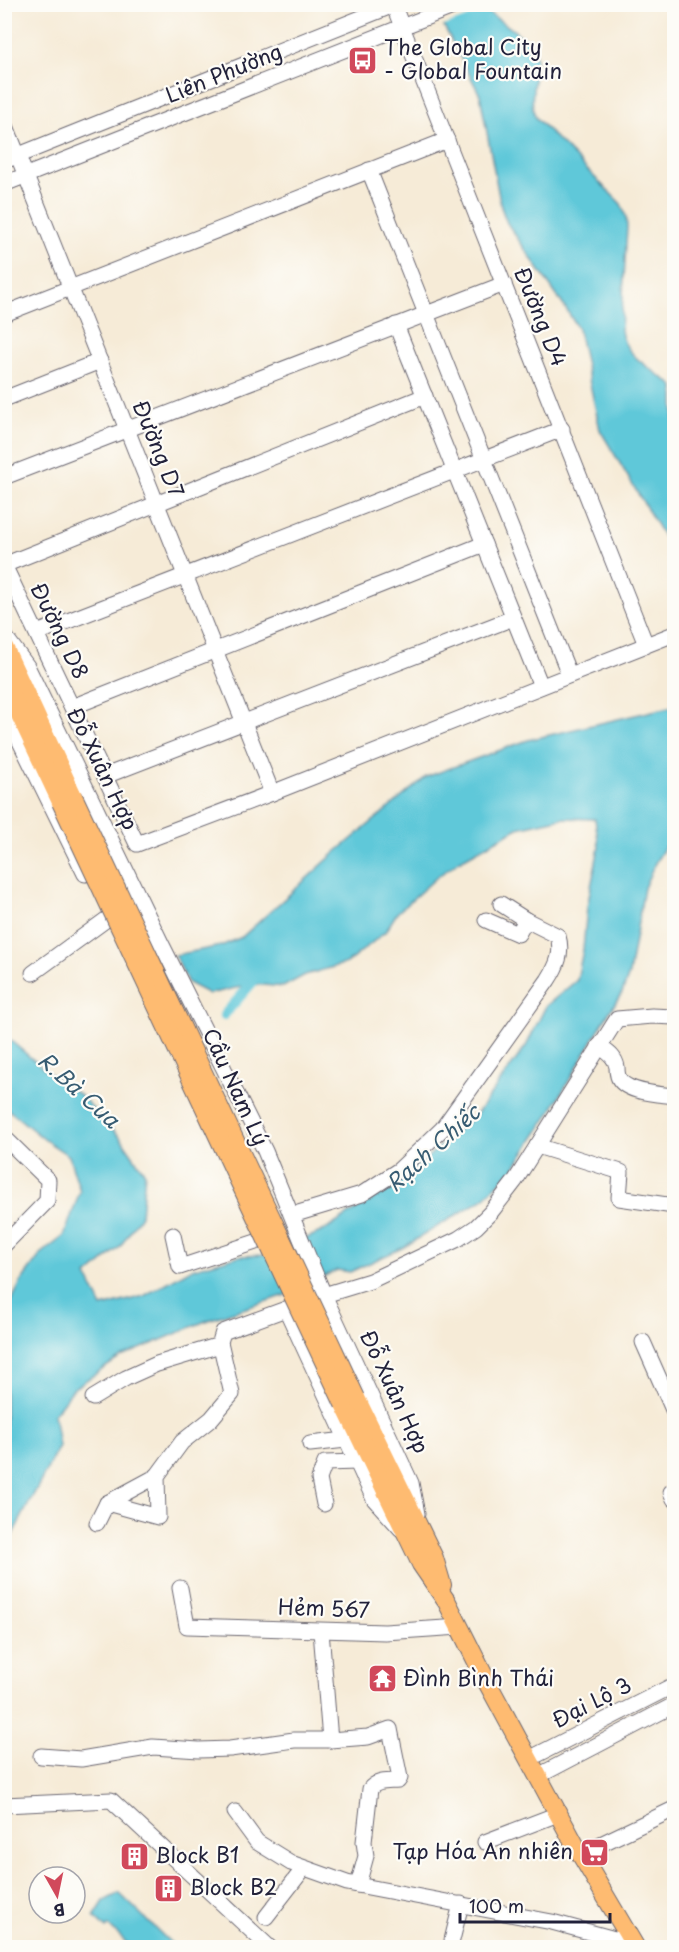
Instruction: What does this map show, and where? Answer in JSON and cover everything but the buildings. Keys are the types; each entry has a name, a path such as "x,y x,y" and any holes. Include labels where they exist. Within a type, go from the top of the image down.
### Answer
{"main road":[{"name":"Đỗ Xuân Hợp","path":"4,647 67,799"},
{"path":"4,681 67,799"},
{"name":"Cầu Nam Lý","path":"67,799 350,1401"},
{"name":"Đỗ Xuân Hợp","path":"350,1401 413,1532 421,1564 447,1602 558,1814 634,1946"}],"street":[{"name":"Liên Phường","path":"4,184 460,4"},
{"name":"Liên Phường","path":"12,158 394,5"},
{"name":"Đường D4","path":"394,5 646,645"},
{"name":"Đường D7","path":"4,121 12,158 27,175 272,793"},
{"path":"4,314 447,140"},
{"path":"369,170 569,674"},
{"path":"4,477 504,284"},
{"path":"396,325 541,686"},
{"path":"4,399 100,361"},
{"path":"4,565 425,396"},
{"path":"37,633 454,469 562,429"},
{"path":"72,707 483,544"},
{"name":"Đường D8","path":"4,565 137,844 272,793"},
{"path":"105,776 513,618"},
{"path":"272,793 675,634"},
{"name":"Đỗ Xuân Hợp","path":"4,635 27,666 265,1151 324,1295 411,1483 413,1532"},
{"path":"4,709 113,932 119,937 126,938 153,925"},
{"path":"173,1234 180,1267 362,1194 399,1170 442,1129 556,968 560,952 558,936 501,904"},
{"path":"33,973 107,919"},
{"path":"486,920 518,934 526,920"},
{"path":"97,1523 106,1503 156,1476 182,1442 211,1419 232,1394 220,1345 220,1336 223,1332 324,1295 370,1281 458,1239 476,1227 503,1198 617,1019 675,1017"},
{"path":"599,1046 612,1055 621,1083 646,1092 675,1096"},
{"path":"4,1137 48,1180 46,1201 4,1245"},
{"path":"537,1146 621,1172 619,1198 675,1206"},
{"name":"Đỗ Xuân Hợp","path":"286,1309 374,1499 413,1532"},
{"path":"643,1342 675,1412"},
{"path":"93,1398 126,1378 157,1364 220,1345"},
{"path":"310,1444 346,1440"},
{"path":"324,1504 319,1479 325,1463 357,1461"},
{"path":"106,1503 158,1517 156,1476"},
{"name":"Hẻm 567","path":"180,1588 187,1626 385,1632 460,1627"},
{"path":"321,1631 330,1740"},
{"name":"Đại Lộ 3","path":"529,1759 675,1685"},
{"name":"Đại Lộ 3","path":"538,1776 675,1704"},
{"path":"41,1756 81,1759 153,1747 198,1750 230,1749 294,1740 368,1737 390,1729 400,1778 398,1781 381,1782 370,1789 364,1842 366,1856 358,1886"},
{"path":"4,1805 111,1800 270,1947"},
{"path":"580,1854 675,1809"},
{"path":"236,1812 257,1842 291,1863 304,1868 358,1886 552,1922 634,1946"},
{"path":"485,1842 558,1814"},
{"path":"266,1917 304,1868"},
{"path":"452,1941 461,1904"}],"water":[{"path":"433,5 484,5 486,11 531,45 536,59 532,100 536,118 621,204 627,227 621,330 623,339 627,348 641,362 674,386 674,554 600,430 578,329 507,223 501,207 480,95"},
{"name":"Rạch Chiếc","path":"674,706 674,832 655,863 644,888 629,974 622,993 547,1118 514,1168 483,1199 402,1248 350,1272 337,1270 283,1296 208,1320 121,1357 74,1388 54,1414 59,1446 5,1549 5,1314 22,1280 41,1254 64,1236 80,1191 69,1156 45,1140 5,1107 5,1036 80,1095 120,1137 145,1173 141,1215 120,1247 87,1276 102,1307 144,1296 191,1269 239,1256 269,1255 325,1230 395,1185 475,1116 526,1046 546,1006 577,980 583,950 587,907 599,847 595,819 562,818 518,828 459,861 437,877 397,913 385,932 347,963 305,975 283,987 254,984 209,994 188,983 175,955 221,946 242,937 336,852 426,777 528,740"},
{"path":"119,1893 175,1947 131,1947 109,1926 106,1929 94,1917 104,1901"}],"pier":[{"path":"430,4 487,5 488,9 441,27"}],"waterway":[{"path":"224,1015 260,974"}],"place":[{"name":"The Global City - Global Fountain","path":"363,60"},
{"name":"Đình Bình Thái","path":"382,1679"},
{"name":"Tạp Hóa An nhiên","path":"594,1852"},
{"name":"Block B1","path":"134,1856"},
{"name":"Block B2","path":"168,1888"}],"water label":[{"name":"R.Bà Cua","path":"79,1090"}]}
